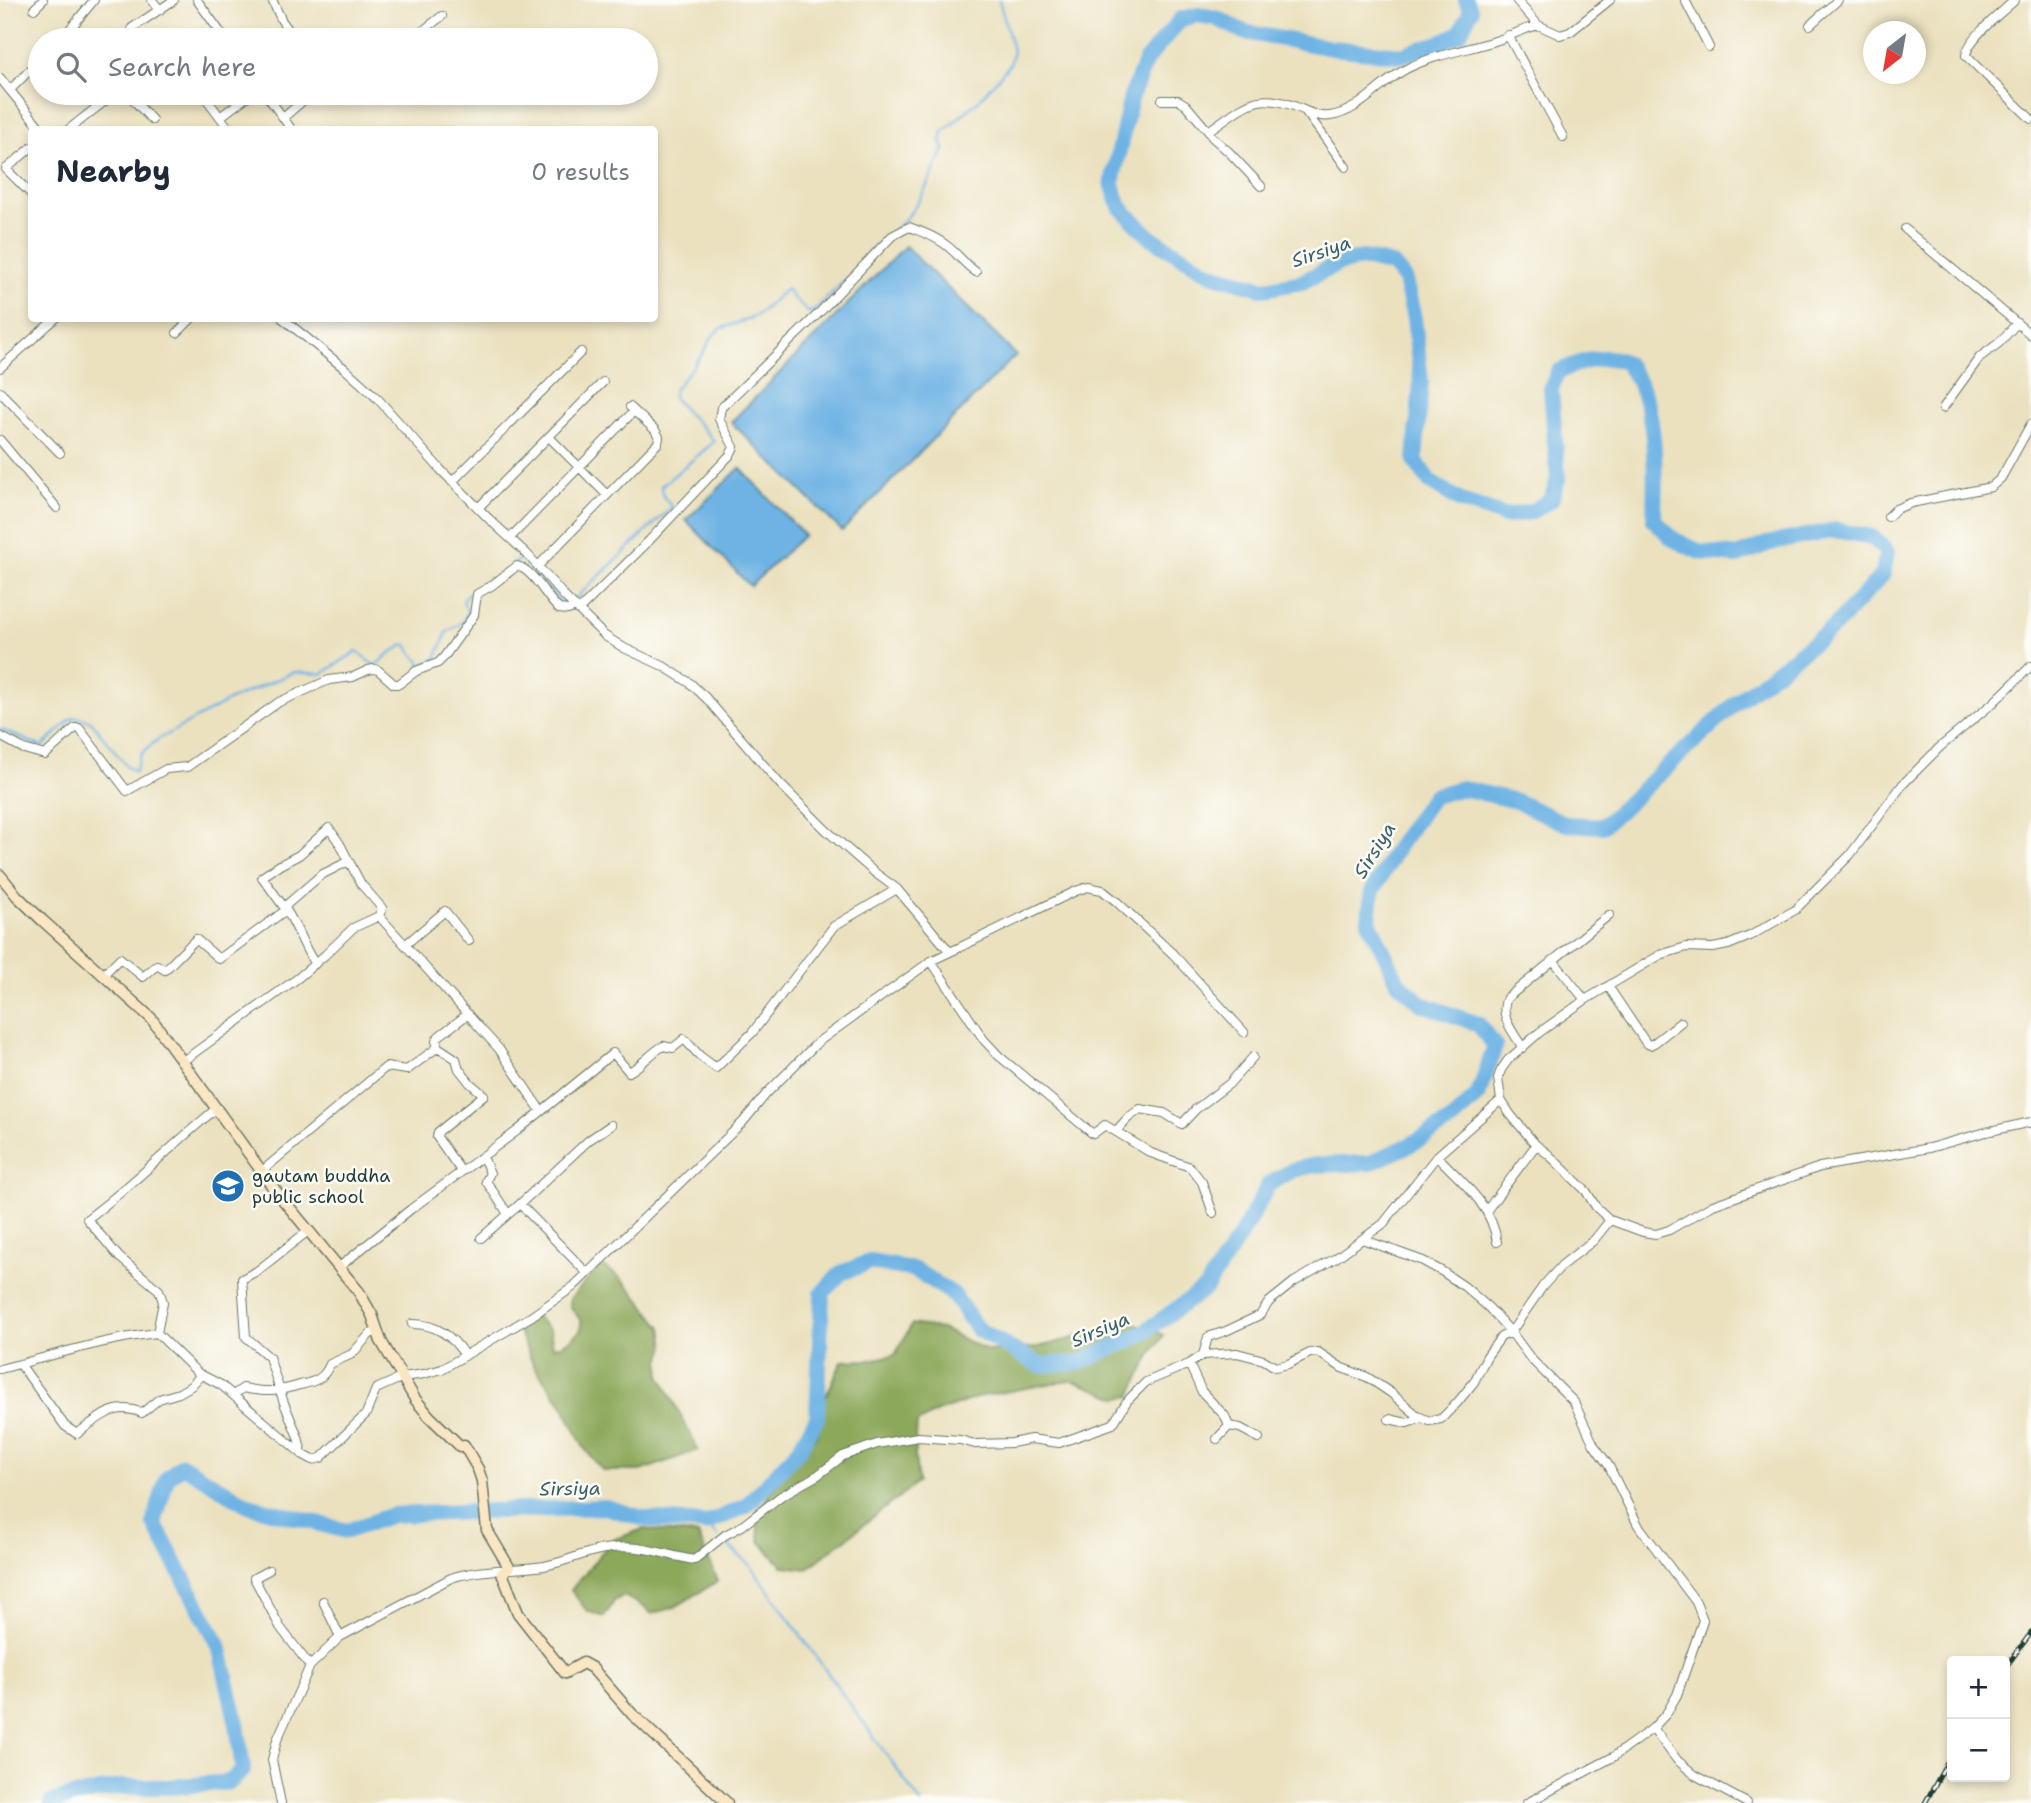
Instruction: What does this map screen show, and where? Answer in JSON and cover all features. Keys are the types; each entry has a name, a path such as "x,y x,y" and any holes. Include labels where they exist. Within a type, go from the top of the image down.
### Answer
{"street":[{"path":"34,9 43,0"},
{"path":"72,28 94,0"},
{"path":"152,0 160,10"},
{"path":"133,28 174,0"},
{"path":"197,0 217,28"},
{"path":"272,0 287,28"},
{"path":"1517,1 1538,25 1560,35 1610,0"},
{"path":"1685,0 1709,47"},
{"path":"1810,25 1838,0"},
{"path":"2015,0 1967,48 1966,56 2031,119"},
{"path":"426,28 442,16"},
{"path":"1208,131 1253,101 1264,99 1328,117 1349,110 1406,69 1538,25"},
{"path":"1508,35 1563,137"},
{"path":"10,90 28,72"},
{"path":"0,78 40,126"},
{"path":"1162,100 1178,100 1186,105 1212,137 1261,186"},
{"path":"73,126 100,105"},
{"path":"138,105 152,120"},
{"path":"211,105 227,126"},
{"path":"220,117 236,105"},
{"path":"274,105 289,126"},
{"path":"283,118 298,105"},
{"path":"1304,110 1346,167"},
{"path":"28,150 3,170 28,192"},
{"path":"0,736 24,749 45,755 75,728 79,728 127,791 166,769 187,767 279,702 329,680 353,677 374,669 394,684 399,684 416,671 439,663 474,615 477,594 517,566 529,574 559,609 568,610 644,546 730,455 734,447 719,419 721,408 818,314 891,236 909,227 933,236 976,272"},
{"path":"1905,229 2031,335"},
{"path":"0,368 52,322"},
{"path":"177,333 188,322"},
{"path":"287,322 378,399 421,450 605,636 663,666 690,683 706,698 780,784 826,830 897,889 950,952"},
{"path":"1943,408 1980,358 1999,343 2017,323"},
{"path":"452,481 581,352"},
{"path":"478,508 603,382"},
{"path":"0,392 60,453"},
{"path":"510,538 632,409 655,430 659,437 658,443 538,566"},
{"path":"1888,517 1896,509 1911,503 1991,487 2006,471 2031,424"},
{"path":"549,437 607,495"},
{"path":"0,440 57,508"},
{"path":"2031,666 1993,703 1940,747 1903,785 1850,855 1795,910 1750,936 1728,944 1713,948 1686,947 1660,955 1585,1000 1540,1032 1501,1069 1499,1078 1501,1100 1510,1114 1536,1145 1548,1153 1586,1191 1596,1207 1610,1220 1656,1234 1669,1230 1713,1205 1821,1167 1929,1148 2031,1122"},
{"path":"183,1060 315,964 353,928 379,916 382,908 361,884 329,828 299,855 279,864 262,877 296,923 297,932 315,964"},
{"path":"103,975 120,958 143,977 157,965 165,970 196,939 219,959 285,908 321,875 349,861"},
{"path":"0,874 17,896 42,920 151,1018 262,1171 359,1293 372,1315 381,1341 415,1399 460,1446 464,1446 478,1469 482,1481 487,1530 509,1567"},
{"path":"157,1333 201,1374 221,1385 302,1454 313,1460 321,1458 366,1414 376,1389 403,1377 442,1369 532,1316 573,1287 743,1122 766,1093 818,1042 931,961 1088,887 1102,890 1173,954 1244,1032"},
{"path":"338,1268 411,1209 483,1157 612,1053 629,1072 657,1049 663,1046 673,1048 684,1039 716,1068 752,1033 834,926 897,889"},
{"path":"405,945 445,911 469,941"},
{"path":"1523,1048 1503,1013 1504,1005 1516,989 1609,915"},
{"path":"379,916 499,1049 541,1111"},
{"path":"1553,960 1585,1000"},
{"path":"931,961 984,1040 999,1056 1093,1134 1105,1125 1151,1153 1190,1167 1202,1182 1213,1213"},
{"path":"1608,986 1650,1045 1681,1022"},
{"path":"461,1171 437,1137 438,1132 484,1095 459,1069 456,1059 438,1046 436,1041 468,1014"},
{"path":"262,1171 386,1067 407,1070 438,1046"},
{"path":"1116,1131 1140,1109 1164,1113 1182,1124 1196,1109 1229,1084 1253,1057"},
{"path":"1203,1355 1208,1337 1260,1315 1269,1303 1294,1282 1336,1258 1383,1224 1437,1156 1501,1100"},
{"path":"157,1333 163,1302 159,1290 119,1257 88,1219 217,1108"},
{"path":"481,1238 589,1140 611,1125"},
{"path":"1487,1210 1536,1145"},
{"path":"1437,1156 1487,1210 1496,1228 1497,1242"},
{"path":"483,1157 490,1172 486,1181 508,1214"},
{"path":"520,1204 587,1273"},
{"path":"281,1803 272,1760 277,1740 310,1666 340,1637 451,1578 466,1573 509,1567 557,1564 581,1554 630,1547 657,1550 694,1560 781,1496 818,1475 843,1456 877,1444 918,1437 960,1440 975,1444 1012,1443 1031,1439 1059,1443 1113,1424 1127,1401 1146,1382 1189,1364 1203,1355 1237,1353 1264,1360 1275,1367 1318,1352 1342,1368 1367,1377 1422,1418 1429,1421 1441,1419 1474,1382 1487,1356 1501,1337 1511,1332 1543,1286 1562,1265 1594,1240 1610,1220"},
{"path":"302,1454 269,1357 246,1337 242,1279 257,1271 308,1231"},
{"path":"1362,1239 1423,1261 1465,1287 1489,1308 1531,1359 1574,1402 1594,1445 1609,1466 1638,1525 1696,1602 1703,1620 1677,1695 1666,1714 1653,1728 1613,1757 1527,1803"},
{"path":"412,1324 427,1324 436,1328 456,1344 465,1356"},
{"path":"233,1395 243,1388 260,1392 280,1392 318,1380 330,1364 352,1354 370,1334 377,1331"},
{"path":"0,1369 82,1346 157,1333"},
{"path":"20,1364 65,1426 77,1434 101,1415 130,1408 142,1413 159,1399 191,1386 201,1374"},
{"path":"1189,1364 1202,1392 1225,1416 1229,1426"},
{"path":"1389,1419 1406,1423 1422,1418"},
{"path":"1229,1426 1240,1428 1259,1438"},
{"path":"1217,1439 1229,1426"},
{"path":"509,1567 502,1573 518,1613 565,1673 583,1663 592,1668 632,1714 727,1803"},
{"path":"269,1570 254,1578 280,1627 310,1666"},
{"path":"323,1601 340,1637"},
{"path":"1653,1728 1676,1760 1695,1775 1747,1803"}],"green space":[{"path":"601,1265 630,1288 662,1327 665,1346 660,1361 661,1377 698,1450 641,1471 603,1471 584,1448 564,1407 534,1366 517,1328 536,1317 550,1330 553,1347 571,1339 581,1330 581,1321 570,1306 570,1299"},
{"path":"1134,1323 1164,1335 1149,1357 1131,1396 1118,1398 1071,1380 982,1396 937,1412 917,1423 915,1455 918,1482 807,1569 782,1566 760,1541 756,1515 785,1471 817,1435 823,1403 842,1361 895,1355 912,1324 942,1329 988,1351 1034,1348"},
{"path":"643,1529 698,1535 718,1581 675,1607 652,1614 624,1596 615,1600 604,1617 587,1611 571,1590 612,1540"}],"water":[{"path":"905,246 1016,355 842,531 731,422"},
{"path":"740,468 804,535 750,586 686,520"}],"waterway":[{"path":"891,233 910,214 922,194 944,150 941,141 943,132 978,101 1010,64 1013,50 999,0"},
{"name":"Sirsiya","path":"51,1803 120,1787 170,1787 230,1782 243,1770 237,1724 219,1645 154,1523 167,1478 182,1465 248,1505 347,1531 392,1515 605,1507 646,1519 706,1524 746,1506 799,1449 817,1418 822,1293 841,1273 870,1262 915,1270 953,1294 977,1329 1039,1365 1079,1363 1140,1335 1206,1288 1243,1231 1269,1184 1293,1170 1315,1165 1370,1163 1410,1145 1452,1120 1478,1095 1495,1046 1478,1024 1422,1004 1398,982 1369,921 1372,892 1398,846 1433,796 1462,788 1516,801 1566,824 1603,826 1740,699 1835,626 1883,574 1887,552 1872,537 1835,530 1767,544 1737,556 1700,552 1673,539 1654,520 1653,443 1647,404 1641,387 1628,366 1610,358 1582,362 1558,372 1551,389 1558,479 1551,500 1531,512 1505,516 1461,501 1430,482 1415,461 1421,382 1414,318 1405,280 1393,265 1363,258 1338,264 1302,282 1264,289 1211,274 1150,237 1120,207 1112,183 1131,97 1146,60 1181,19 1198,15 1216,18 1244,32 1332,48 1401,55 1440,43 1460,33 1471,11 1466,0"},
{"path":"857,267 870,250 886,237"},
{"path":"514,564 521,558 565,607 575,599 672,507 663,496 661,486 714,442 673,397 674,390 701,356 714,334 720,329 752,318 787,288 792,297 809,313 848,277"},
{"path":"0,729 42,747 71,719 76,717 91,721 127,767 135,772 141,754 157,740 230,700 294,672 322,674 357,651 375,666 406,644 422,665 436,659 447,632 463,622 468,612 463,602 466,595 477,590"},
{"path":"706,1524 718,1536"},
{"path":"723,1541 751,1566 921,1803"}],"railway":[{"path":"2010,1661 2031,1633"},
{"path":"1925,1803 1947,1763"}],"place":[{"name":"gautam buddha public school","path":"228,1186"}]}
